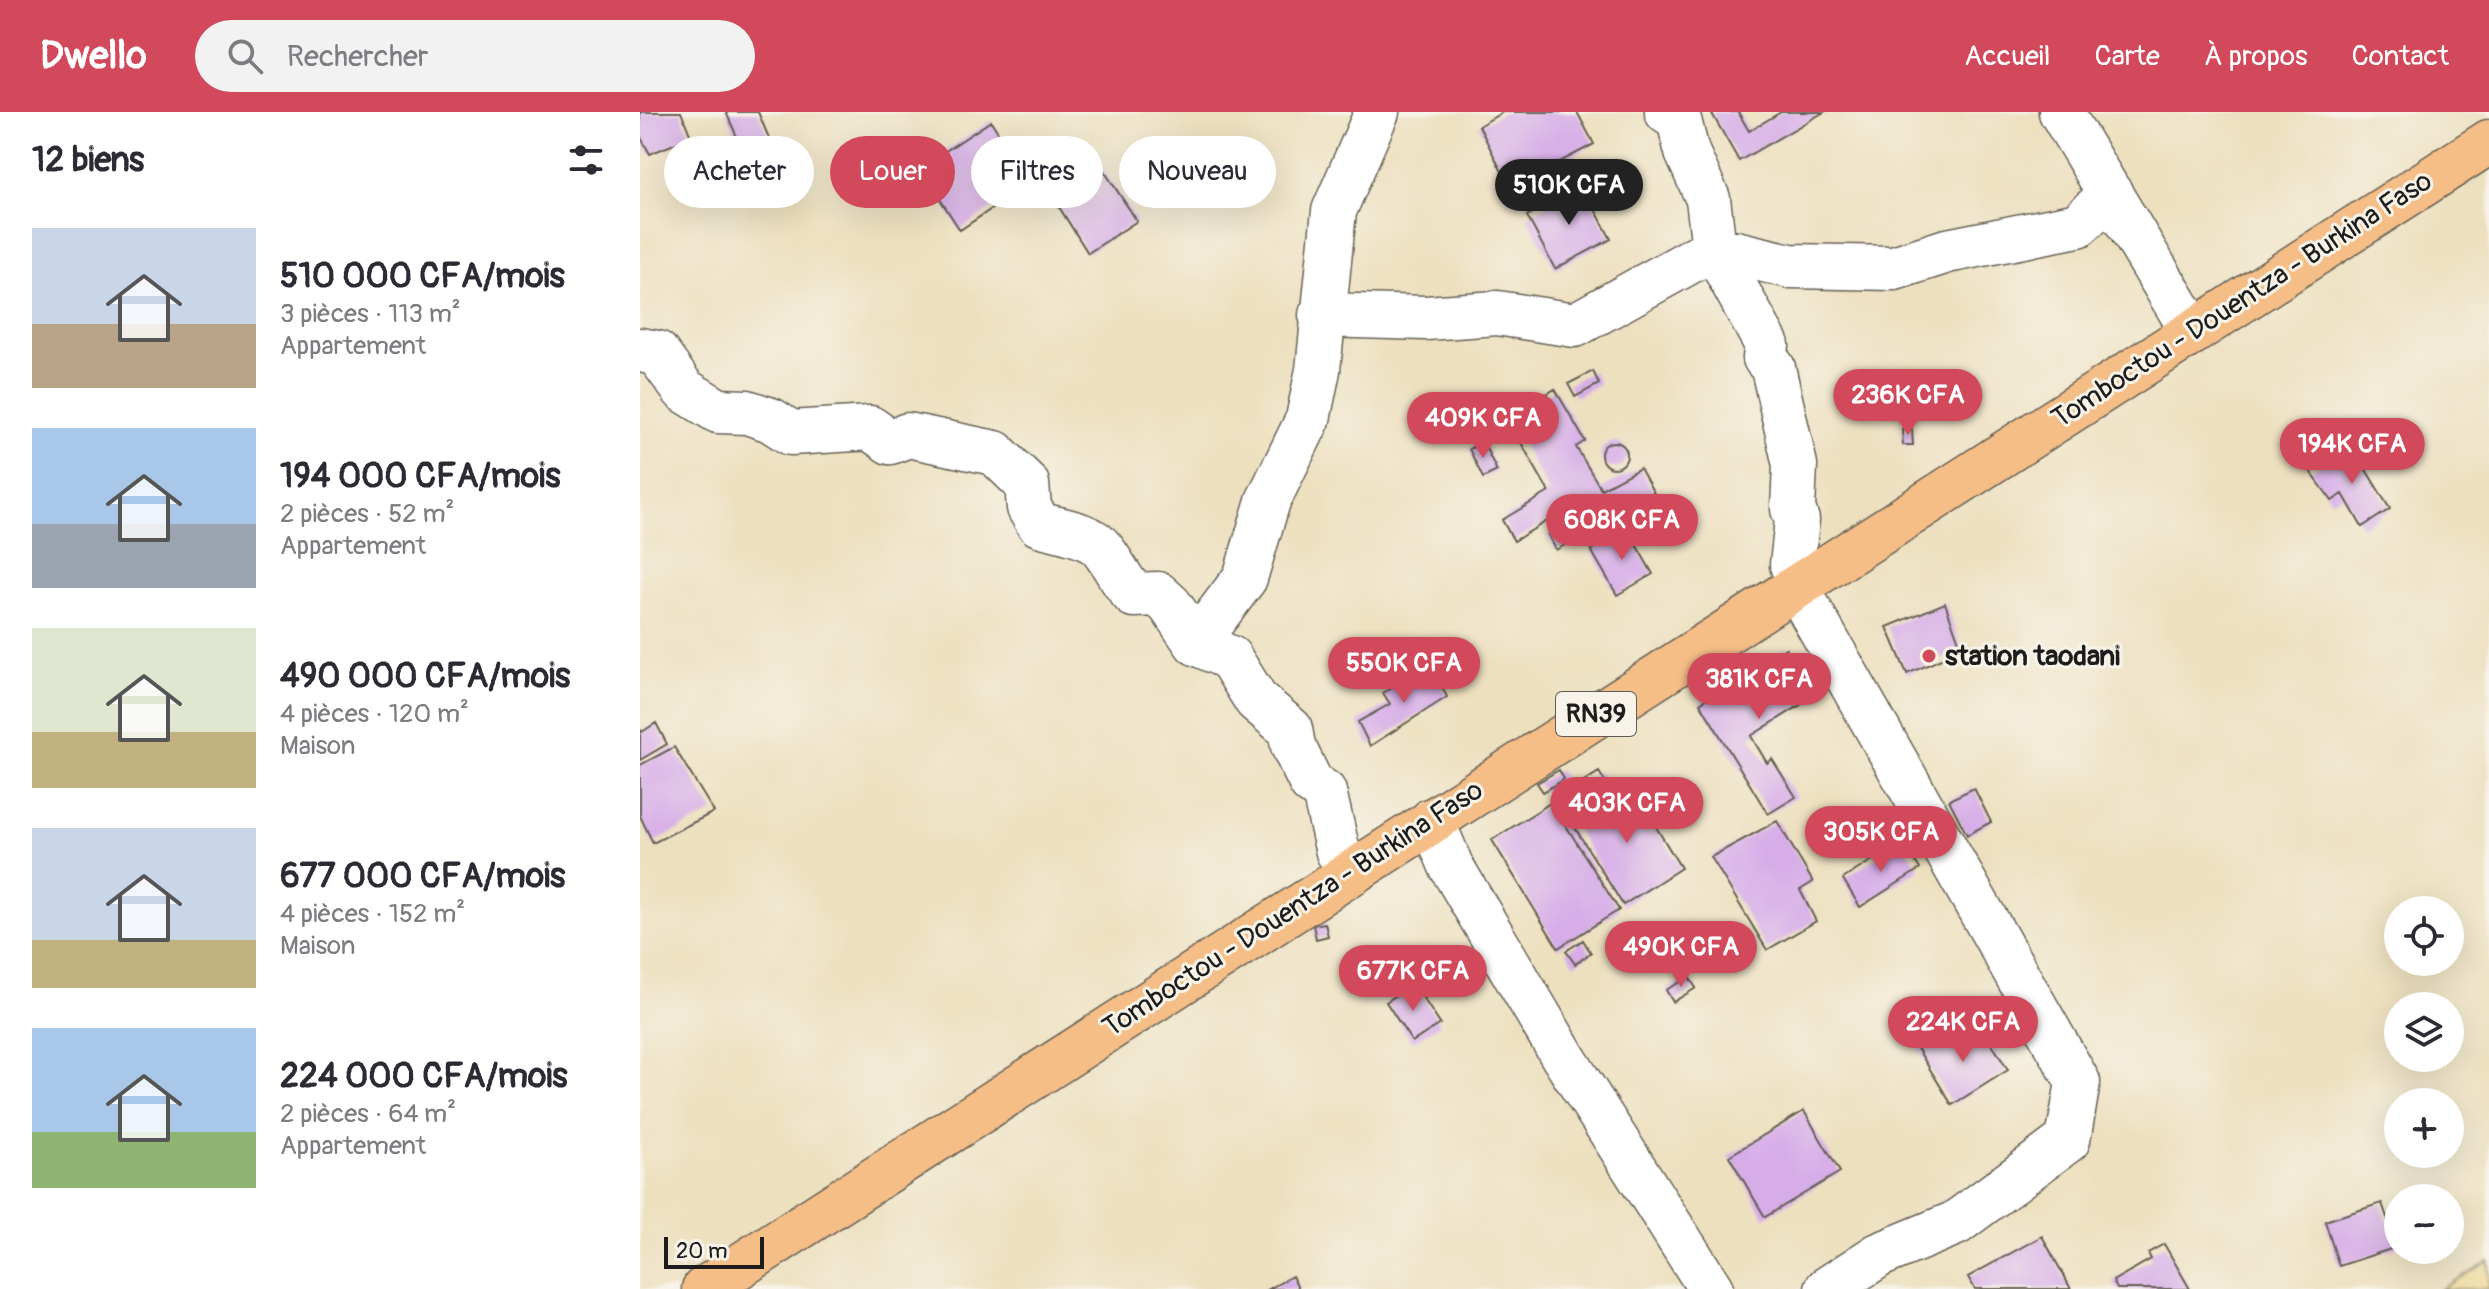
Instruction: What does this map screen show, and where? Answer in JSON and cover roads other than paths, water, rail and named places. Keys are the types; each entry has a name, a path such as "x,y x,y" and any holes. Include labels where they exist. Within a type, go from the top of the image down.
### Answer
{"main road":[{"name":"Tomboctou - Douentza - Burkina Faso","path":"704,1289 2489,142"}],"street":[{"path":"1196,643 1245,578 1268,501 1308,419 1318,370 1321,315 1334,211 1377,112"},
{"path":"1667,112 1679,120 1687,152 1708,199 1714,248 1767,345 1765,358 1773,368 1795,465 1793,509 1797,520 1792,565 1804,581 2078,1082 2068,1140 1956,1223 1879,1255 1827,1289"},
{"path":"2061,112 2193,332"},
{"path":"1321,315 1413,318 1497,313 1575,325 1714,248 1790,266 1894,268 1947,251 2078,225 2111,194"},
{"path":"640,350 657,353 684,390 702,404 718,411 747,412 771,420 791,433 870,428 890,442 908,435 995,453 1027,484 1029,508 1039,524 1082,536 1101,547 1111,567 1134,595 1158,594 1170,605 1196,643 1230,658 1256,700 1290,729 1293,746 1311,783 1324,792 1338,852 1354,871"},
{"path":"1432,820 1451,866 1533,1006 1711,1289"}],"place":[{"name":"station taodani","path":"1929,656"}]}
